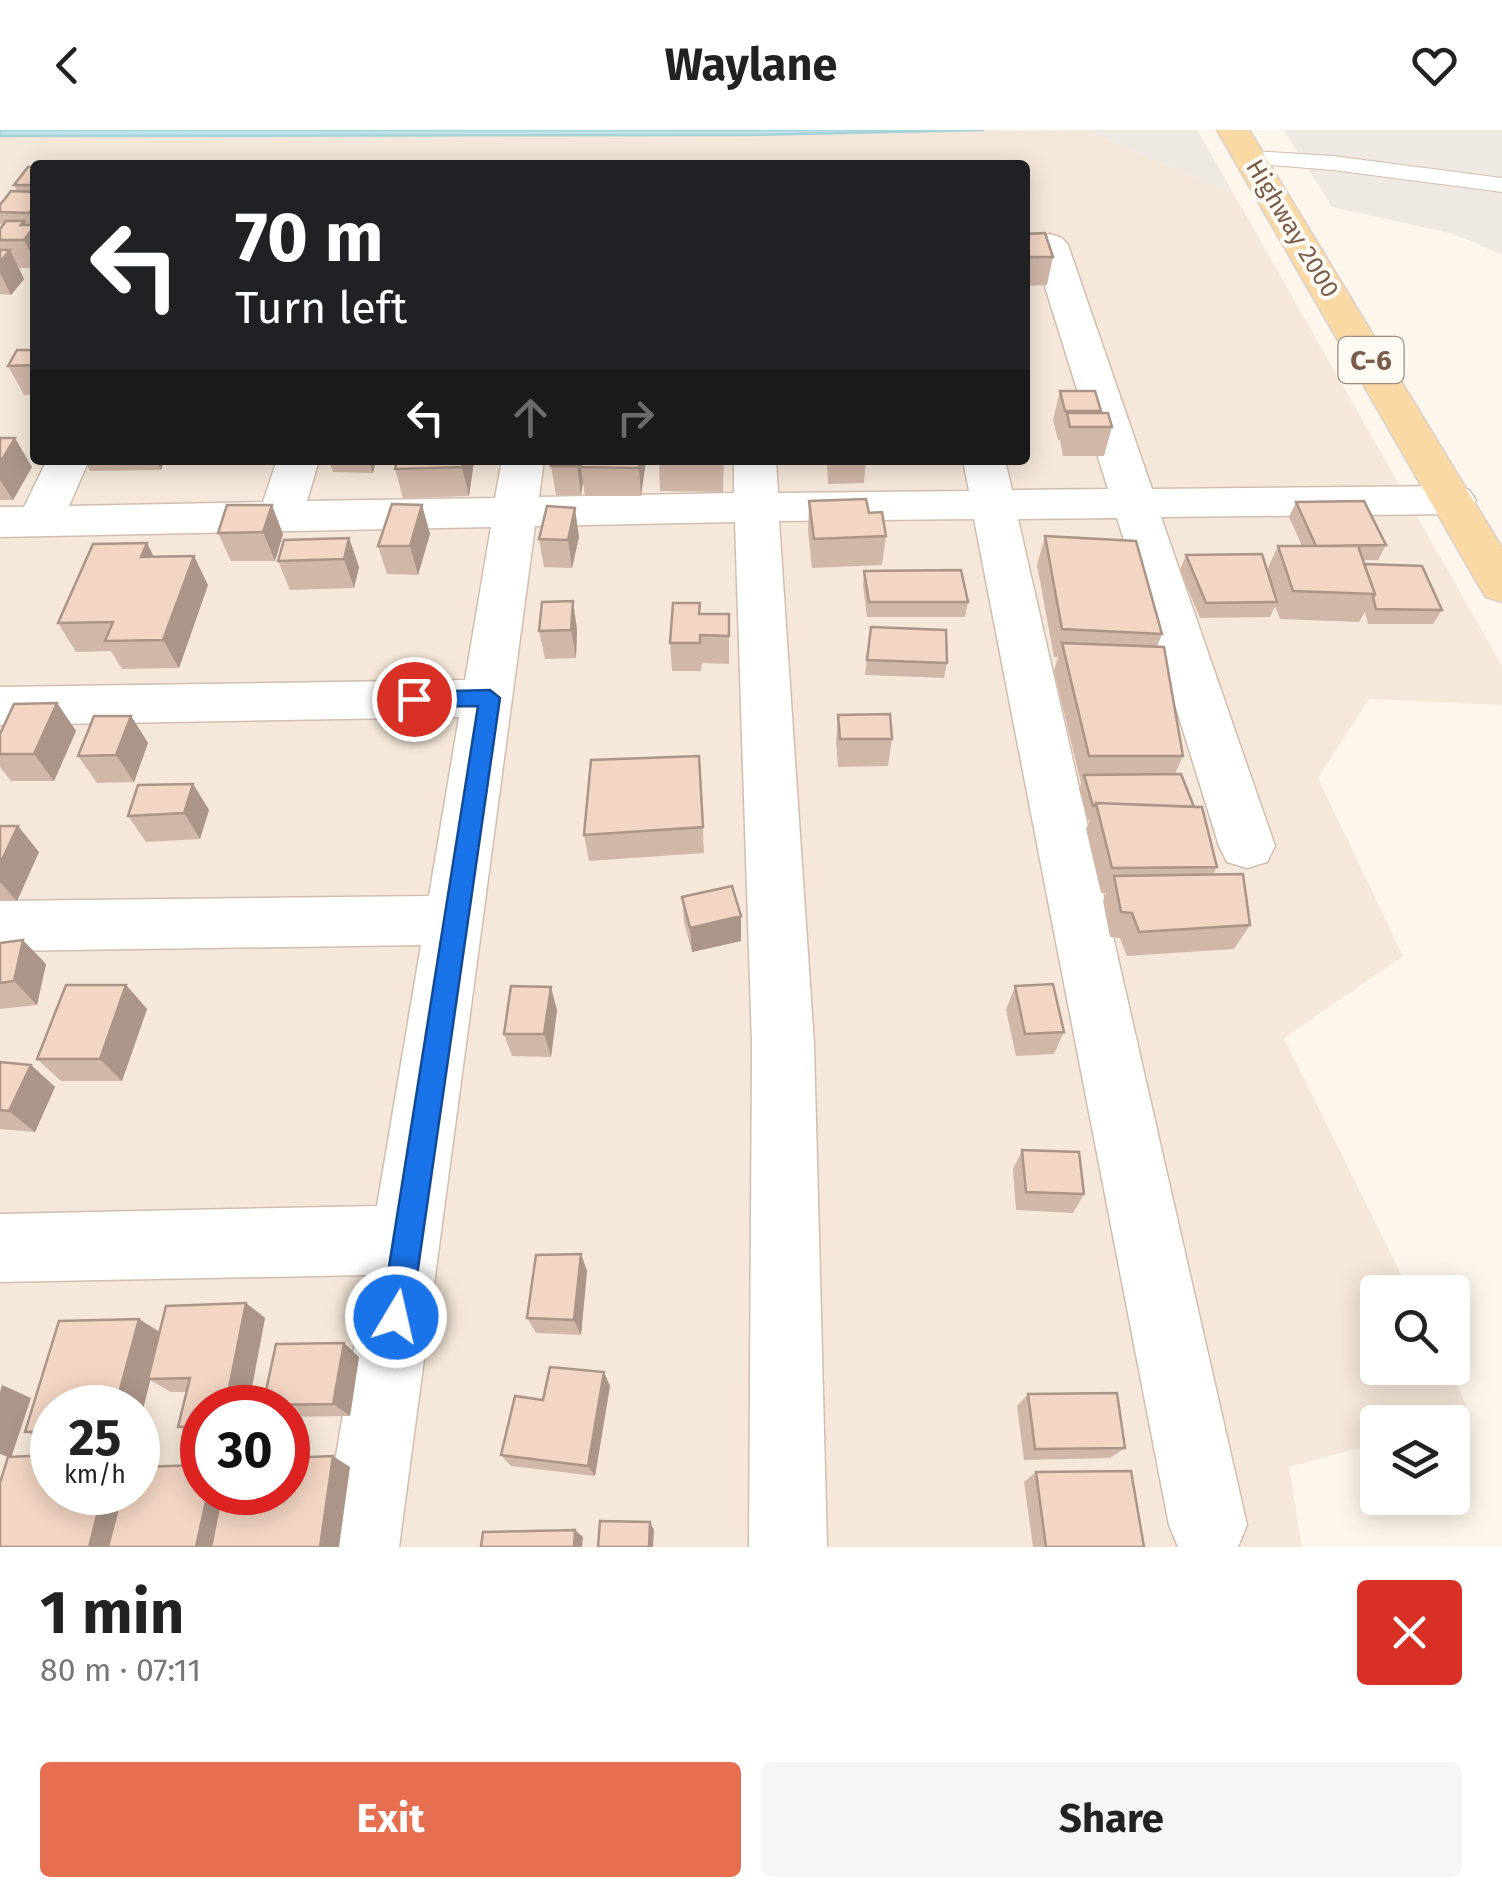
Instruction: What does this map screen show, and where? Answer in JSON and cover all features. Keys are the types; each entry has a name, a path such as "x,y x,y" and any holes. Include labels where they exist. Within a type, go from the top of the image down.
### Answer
{"main road":[{"name":"Highway 2000","path":"1241,142 1502,586"}],"street":[{"path":"1050,245 1246,846"},
{"path":"20,521 64,465"},
{"path":"280,518 296,465"},
{"path":"20,521 280,518 520,486 990,482 1137,504 1454,500"},
{"path":"990,482 1208,1525"},
{"path":"756,484 784,1044 788,1547"},
{"path":"360,1547 520,486"},
{"path":"0,706 490,698"},
{"path":"0,926 455,920"},
{"path":"0,1248 408,1240"}],"lane":[{"path":"1241,142 1333,163 1502,185"}],"shaded area":[{"path":"1085,130 1234,194 1502,666 1502,705 1369,699 1318,778 1403,956 1284,1038 1402,1275 1360,1275 1360,1385 1456,1385 1466,1405 1360,1405 1360,1448 1289,1467 1302,1547 0,1547 0,136"},
{"path":"1085,130 1197,130 1234,194"},
{"path":"1284,130 1502,130 1502,255 1454,234 1332,207"}],"water":[{"path":"0,130 984,130 747,135 0,136"}],"building":[{"path":"28,167 30,167 30,185 14,185"},
{"path":"11,191 30,192 29,213 0,212 0,205"},
{"path":"6,221 30,225 24,240 0,240 0,229"},
{"path":"1045,233 1053,257 1030,257 1030,234"},
{"path":"17,350 30,350 30,365 8,366"},
{"path":"1060,391 1095,391 1101,411 1065,411"},
{"path":"1067,413 1108,413 1112,427 1070,427"},
{"path":"0,438 15,438 0,463"},
{"path":"396,465 462,465 462,467 395,469"},
{"path":"581,465 639,465 639,468"},
{"path":"866,499 869,513 882,512 886,536 814,539 809,501"},
{"path":"1364,501 1386,545 1316,546 1296,502"},
{"path":"392,504 422,505 410,546 378,546"},
{"path":"227,505 272,505 263,532 218,533"},
{"path":"547,506 575,508 568,540 539,539"},
{"path":"1045,536 1136,541 1162,634 1062,629"},
{"path":"349,538 344,559 278,561 284,540"},
{"path":"147,543 141,557 194,556 163,640 105,641 113,622 58,623 93,544"},
{"path":"1278,546 1358,546 1375,594 1293,591"},
{"path":"1262,554 1277,602 1206,603 1186,555"},
{"path":"1364,564 1422,566 1442,610 1376,609"},
{"path":"961,570 968,602 869,602 864,571"},
{"path":"573,601 571,630 539,631 542,602"},
{"path":"673,603 700,603 699,614 729,614 729,636 700,635 700,643 670,643"},
{"path":"871,627 946,630 947,663 867,660"},
{"path":"1062,643 1164,647 1183,756 1089,756"},
{"path":"57,703 34,754 0,754 0,734 14,704"},
{"path":"890,714 892,739 840,739 838,715"},
{"path":"94,716 131,716 116,755 78,756"},
{"path":"699,756 703,827 584,835 591,760"},
{"path":"1181,774 1194,807 1096,803 1093,806 1084,775"},
{"path":"193,784 184,813 128,816 138,785"},
{"path":"1096,803 1202,807 1217,867 1112,868"},
{"path":"0,826 18,826 0,864"},
{"path":"1243,874 1250,925 1139,932 1132,913 1121,912 1114,876"},
{"path":"732,886 741,916 690,928 682,897"},
{"path":"23,940 14,981 0,983 0,943"},
{"path":"1053,984 1064,1032 1025,1034 1015,986"},
{"path":"66,985 126,985 100,1059 37,1059"},
{"path":"511,986 551,987 544,1034 504,1034"},
{"path":"0,1062 31,1065 9,1111 0,1110"},
{"path":"1022,1150 1079,1152 1084,1194 1026,1192"},
{"path":"581,1254 574,1320 527,1318 536,1255"},
{"path":"246,1303 230,1385 188,1385 190,1378 148,1379 166,1306"},
{"path":"139,1319 121,1385 39,1385 59,1321"},
{"path":"344,1343 333,1404 310,1404 310,1385 267,1385 276,1344"},
{"path":"550,1367 604,1372 588,1466 501,1455 515,1396 543,1400"},
{"path":"1117,1393 1125,1448 1035,1449 1028,1394"},
{"path":"30,1456 30,1515 97,1515 89,1547 0,1547 0,1483 8,1457"},
{"path":"333,1456 320,1547 211,1547 217,1515 310,1515 310,1457"},
{"path":"160,1466 180,1466 180,1515 203,1515 196,1547 108,1547 116,1515 160,1515"},
{"path":"1131,1471 1144,1547 1046,1547 1036,1472"},
{"path":"600,1521 650,1522 649,1547 598,1547"},
{"path":"575,1530 574,1547 481,1547 483,1532"}],"route":[{"path":"396,1317 490,698 414,699"}]}
